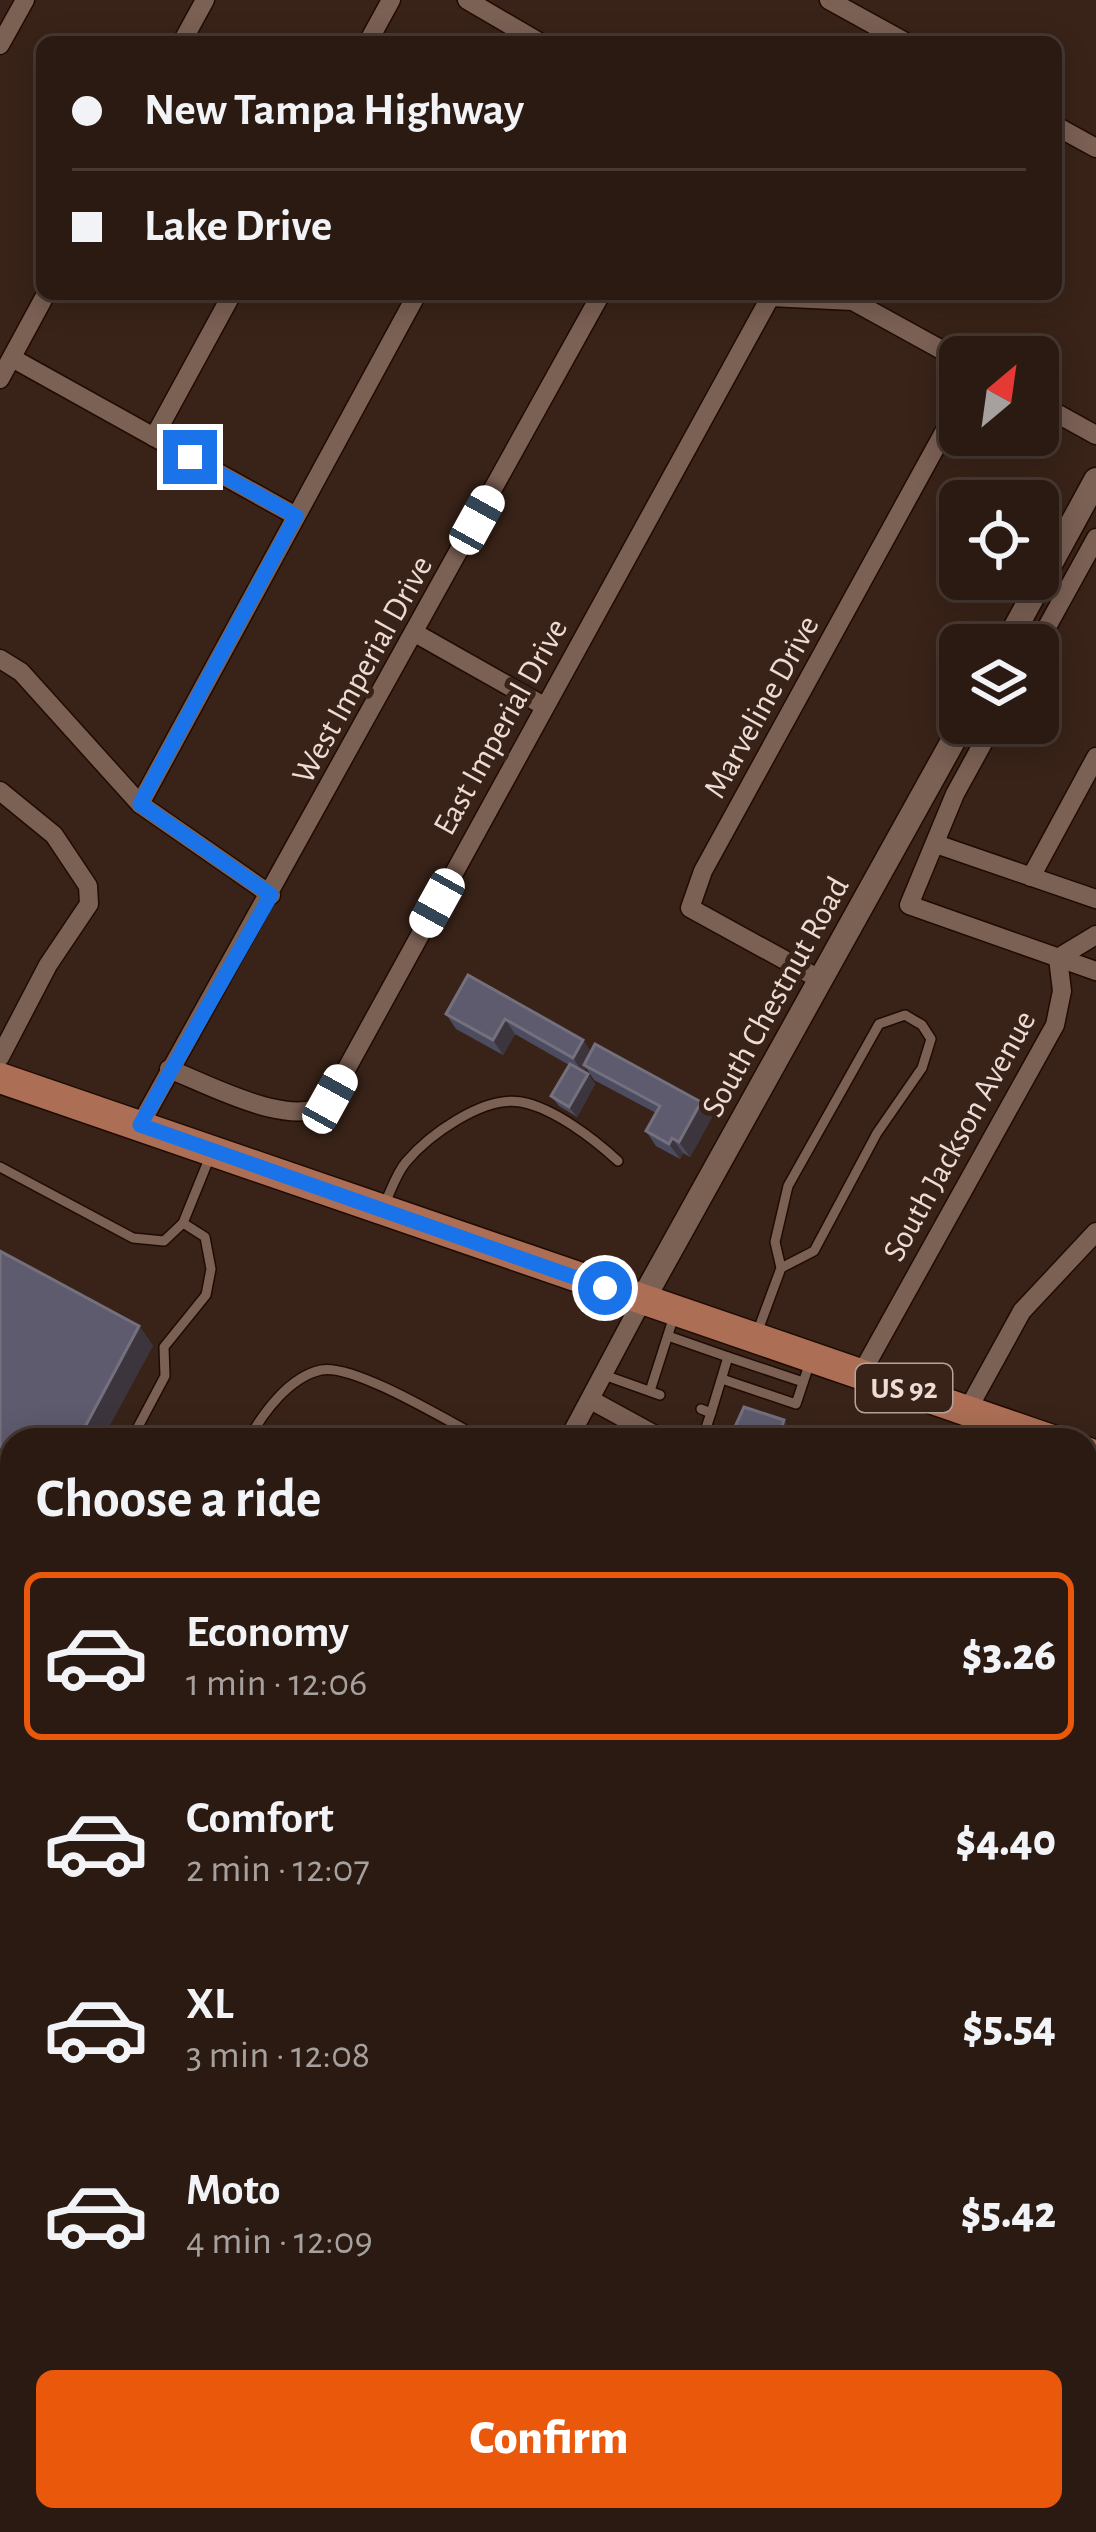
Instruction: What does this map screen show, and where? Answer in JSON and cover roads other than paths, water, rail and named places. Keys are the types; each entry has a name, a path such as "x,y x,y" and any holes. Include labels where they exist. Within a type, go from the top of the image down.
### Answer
{"main road":[{"name":"US 92","path":"0,1078 642,1300 672,1324 756,1339 807,1370 862,1374 1019,1428"}],"street":[{"path":"0,45 25,0"},
{"path":"185,36 205,0"},
{"path":"371,36 391,0"},
{"path":"467,0 529,36"},
{"path":"829,0 894,36"},
{"path":"1062,129 1096,148"},
{"path":"0,379 43,300"},
{"path":"154,437 229,300"},
{"path":"140,804 414,300"},
{"name":"West Imperial Drive","path":"140,1125 598,300"},
{"name":"East Imperial Drive","path":"169,1069 284,1112 298,1115 323,1106 768,300"},
{"path":"839,300 853,301 939,348"},
{"path":"12,358 296,516"},
{"path":"1059,415 1096,435"},
{"name":"Marveline Drive","path":"821,980 690,908 703,872 939,442"},
{"path":"1017,624 1096,480"},
{"path":"1049,624 1096,538"},
{"path":"415,633 544,706"},
{"path":"0,659 21,672 140,804 271,895"},
{"name":"South Chestnut Road","path":"642,1300 951,744"},
{"path":"982,744 955,794 909,905 1096,970"},
{"path":"1031,877 1096,757"},
{"path":"0,791 55,835 88,886 89,904 48,965 0,1057"},
{"path":"936,844 1096,899"},
{"path":"1058,958 1096,935"},
{"name":"South Jackson Avenue","path":"862,1374 1055,1025 1062,991 1058,958"},
{"path":"968,1409 1022,1311 1096,1232"},
{"path":"575,1428 642,1300"},
{"path":"591,1400 642,1428"}],"lane":[{"path":"756,1339 781,1268 775,1242 788,1186 879,1024 905,1015 922,1025 931,1039 922,1068 877,1133 814,1251 781,1268"},
{"path":"382,1210 402,1166 434,1134 494,1105 520,1102 593,1138 618,1161"},
{"path":"0,1167 133,1238 164,1241 183,1222 213,1150"},
{"path":"137,1428 165,1376 164,1347 206,1295 211,1269 205,1237 183,1222"},
{"path":"604,1375 655,1393 672,1324 728,1358 807,1370 796,1404 722,1379"},
{"path":"704,1428 728,1358"},
{"path":"254,1428 302,1377 326,1369 355,1376 460,1428"}]}
